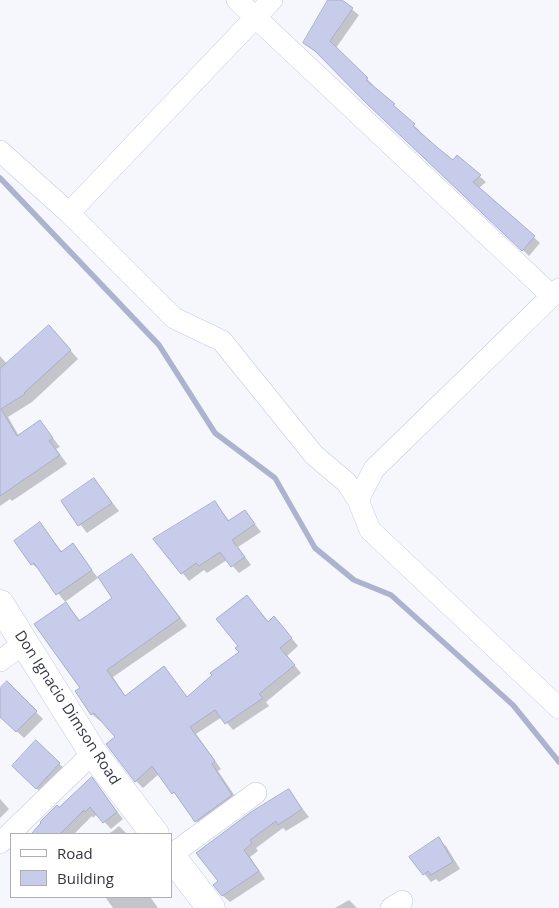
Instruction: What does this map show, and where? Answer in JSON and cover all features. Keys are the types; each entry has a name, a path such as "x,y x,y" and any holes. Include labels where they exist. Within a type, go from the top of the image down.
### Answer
{"street":[{"path":"237,0 555,292 374,469 358,500"},
{"path":"70,212 272,0"},
{"path":"0,151 70,212 174,318 222,341 314,455 346,482 358,500 370,530 559,708"},
{"name":"Don Ignacio Dimson Road","path":"0,604 23,644 93,754 154,833"},
{"path":"0,661 23,644"},
{"path":"10,833 93,754"},
{"path":"172,854 256,793"},
{"path":"0,843 10,833"},
{"path":"172,856 211,908"}],"building":[{"path":"328,0 342,0 353,8 330,41 368,78 366,80 395,104 393,105 415,124 413,126 453,160 457,155 481,175 473,182 535,236 522,251 366,103 315,51 303,43"},
{"path":"49,325 71,350 25,394 1,409 17,436 40,420 53,438 49,441 60,455 0,496 0,369"},
{"path":"94,478 112,503 78,526 61,501"},
{"path":"215,501 228,521 245,510 255,524 232,540 245,557 231,567 220,552 199,566 196,563 181,574 153,539"},
{"path":"40,522 61,552 73,543 92,570 56,595 34,563 31,565 14,541"},
{"path":"132,554 180,618 107,670 125,696 164,666 187,697 212,675 210,673 239,652 235,648 238,646 216,619 247,595 268,622 274,616 292,638 280,648 295,665 259,694 263,698 225,724 215,710 190,727 215,761 212,764 232,795 195,822 174,792 172,794 152,766 135,782 106,744 115,737 94,713 91,715 75,691 80,688 34,624 66,602 79,621 112,598 98,577"},
{"path":"7,681 37,711 16,732 0,717 0,688"},
{"path":"36,740 60,763 36,789 12,766"},
{"path":"92,777 117,812 103,823 90,807 85,812 84,810 61,833 32,833 57,805 59,807"},
{"path":"289,789 302,809 278,825 276,821 250,840 252,843 244,850 259,871 222,896 213,885 218,881 196,853 251,812"},
{"path":"439,837 453,862 431,875 428,871 423,875 409,857"}],"waterway":[{"path":"0,178 159,345 215,433 275,478 315,548 354,580 391,595 513,705 559,762"}]}
